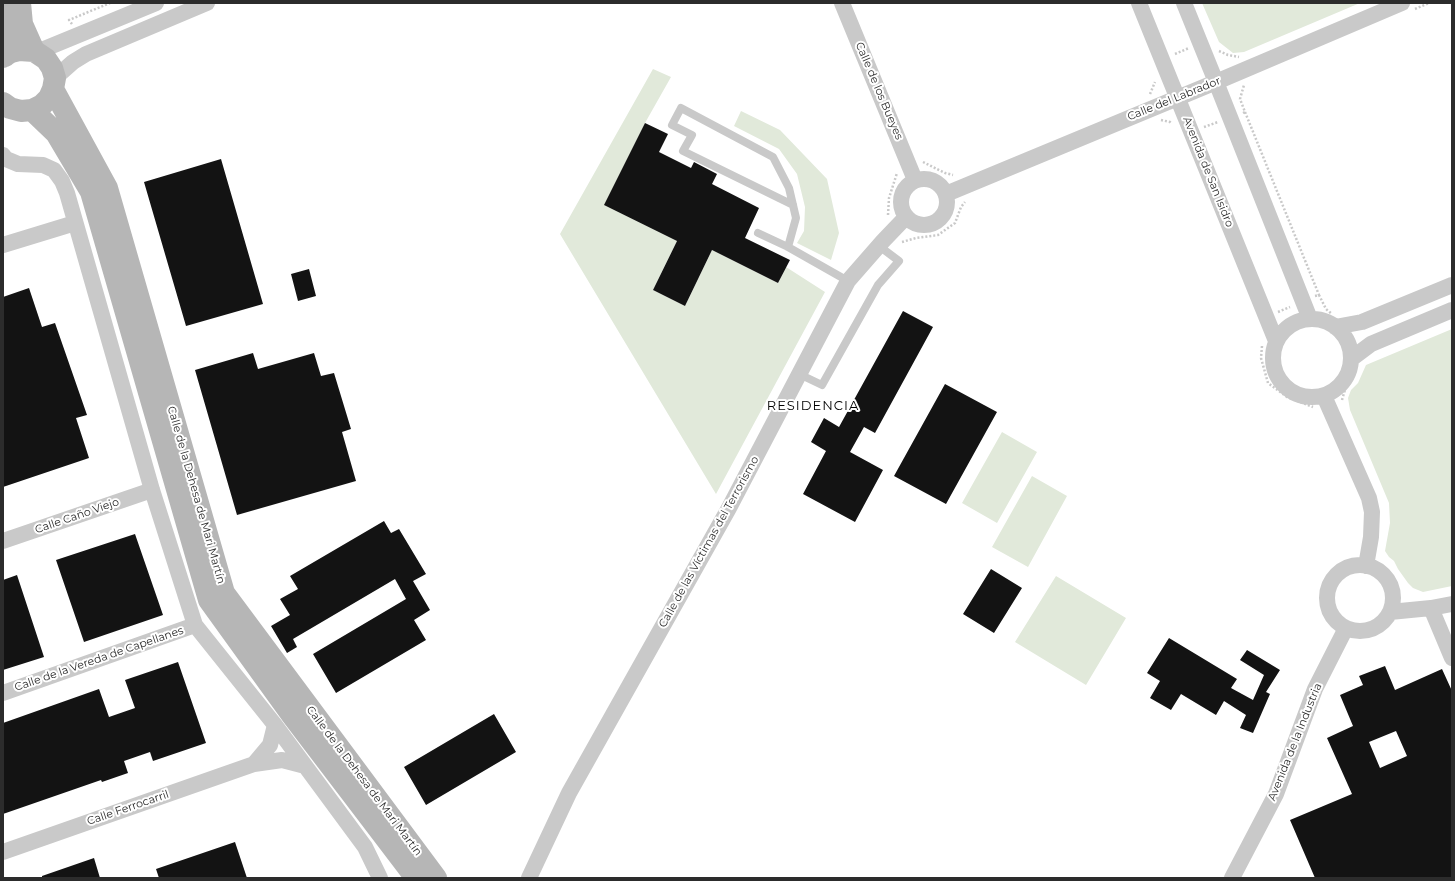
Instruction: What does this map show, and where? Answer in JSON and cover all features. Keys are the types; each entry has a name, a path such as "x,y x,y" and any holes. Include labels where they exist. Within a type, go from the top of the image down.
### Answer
{"street":[{"path":"4,56 9,31 6,3"},
{"path":"20,3 22,24 36,52"},
{"path":"4,56 19,50 36,52 156,3"},
{"path":"3,103 10,108 21,111 32,110 42,105 49,98 54,84 73,62 86,54 207,3"},
{"name":"Calle de los Bueyes","path":"842,3 915,180"},
{"name":"Avenida de San Isidro","path":"1139,3 1267,317 1269,340"},
{"path":"1184,3 1216,82 1238,115 1302,301 1310,319"},
{"name":"Calle del Labrador","path":"946,194 1177,97 1405,7"},
{"name":"Calle de la Dehesa de Mari Martín","path":"36,52 46,59 52,68 54,84 107,188 224,592 436,878"},
{"name":"Calle de la Dehesa de Mari Martín","path":"32,110 56,133 91,192 209,600 292,714 416,878"},
{"path":"3,155 6,159 18,164 43,165 54,170 62,181 67,193 152,490 195,625 275,725 365,847 380,878"},
{"path":"924,178 933,180 941,186 946,194 947,203 945,212 940,219 932,224 922,225 913,223 906,218 901,210 900,201 902,192 915,180 924,178"},
{"name":"Calle de las Víctimas del Terrorismo","path":"529,878 569,793 725,515 848,281 906,218"},
{"path":"3,245 75,223"},
{"path":"1366,566 1371,537 1372,512 1369,498 1321,402 1298,395 1286,389 1278,379 1273,366 1269,340 1290,325 1299,321 1310,319 1323,321 1362,322 1452,285"},
{"path":"1321,402 1338,388 1343,382 1350,367 1371,344 1452,310"},
{"path":"1336,321 1349,347 1353,364"},
{"name":"Calle Caño Viejo","path":"3,542 152,490"},
{"path":"1360,565 1371,567 1380,572 1388,580 1392,589 1393,600 1390,612 1382,622 1371,629 1359,631 1346,628 1337,622 1330,612 1327,602 1328,590 1332,580 1340,572 1349,567 1360,565"},
{"path":"1390,612 1431,608 1452,604"},
{"path":"1431,608 1452,658"},
{"name":"Calle de la Vereda de Capellanes","path":"3,693 195,625"},
{"name":"Avenida de la Industria","path":"1232,878 1276,794 1315,689 1346,628"},
{"path":"254,764 270,745 275,725"},
{"name":"Calle Ferrocarril","path":"3,852 254,764 282,760 305,766"}],"lane":[{"path":"788,247 796,218 793,205 789,188 773,157 680,108 672,125 692,135 683,151 793,205"},
{"path":"758,233 788,247 848,281"},
{"path":"799,374 822,385 878,285 899,261 879,246"}],"path":[{"path":"69,20 110,3"},
{"path":"1405,7 1429,3"},
{"path":"1249,81 1244,85 1238,115 1326,309 1336,321"},
{"path":"1158,120 1170,122 1183,134 1238,115"},
{"path":"1267,317 1319,294"},
{"path":"1269,340 1261,358 1268,383 1287,397 1321,402"},
{"path":"1342,400 1353,364"}],"green space":[{"path":"1202,3 1360,3 1244,52 1233,53 1219,42"},
{"path":"653,69 671,77 645,123 605,205 677,241 653,290 685,306 712,250 778,283 786,267 825,292 716,494 560,234"},
{"path":"741,111 780,130 827,179 839,233 831,260 797,243 804,231 805,207 797,174 779,149 734,126"},
{"path":"1452,329 1452,586 1423,592 1413,588 1408,583 1394,561 1385,551 1390,523 1389,503 1350,410 1348,398 1351,390 1358,383 1366,365"},
{"path":"1002,432 1037,452 997,523 962,503"},
{"path":"1032,476 1067,496 1028,567 992,547"},
{"path":"1056,576 1126,618 1086,685 1015,642"}],"building":[{"path":"645,123 668,134 659,152 691,168 694,162 717,174 712,184 759,208 745,238 790,260 778,283 712,250 685,306 653,290 677,241 604,205"},
{"path":"221,159 263,304 186,326 144,182"},
{"path":"309,269 316,296 298,301 291,274"},
{"path":"29,288 42,327 55,323 87,415 76,418 89,458 3,487 3,297"},
{"path":"903,311 933,327 875,433 864,427 850,452 883,470 855,522 803,494 826,451 811,442 824,418 839,427"},
{"path":"253,353 258,369 314,353 321,376 334,373 351,429 342,432 356,481 237,515 195,370"},
{"path":"945,384 997,412 946,504 894,476"},
{"path":"384,521 391,533 399,529 426,574 413,581 430,610 414,620 426,640 336,693 313,654 406,599 395,579 293,639 297,647 287,653 271,626 290,615 280,599 298,589 290,576"},
{"path":"135,534 163,615 84,642 56,560"},
{"path":"991,569 1022,588 994,633 963,614"},
{"path":"17,575 44,657 3,670 3,580"},
{"path":"1169,638 1237,679 1231,688 1253,700 1264,675 1240,660 1247,650 1280,670 1266,692 1270,694 1253,733 1240,728 1246,715 1224,701 1216,715 1181,694 1171,710 1150,698 1160,681 1147,673"},
{"path":"178,662 206,743 153,761 150,752 124,761 128,773 102,782 101,780 3,814 3,723 99,689 109,717 135,708 125,680"},
{"path":"1385,666 1395,690 1442,669 1452,691 1452,878 1315,878 1290,820 1352,794 1327,738 1353,726 1340,695 1363,685 1359,676","holes":["1396,731 1407,756 1380,768 1369,742"]},
{"path":"494,714 516,752 426,805 404,767"},
{"path":"235,842 247,878 159,878 156,869"},
{"path":"94,858 100,878 42,878 42,876"}],"district":[{"name":"RESIDENCIA","path":"813,406"}]}
